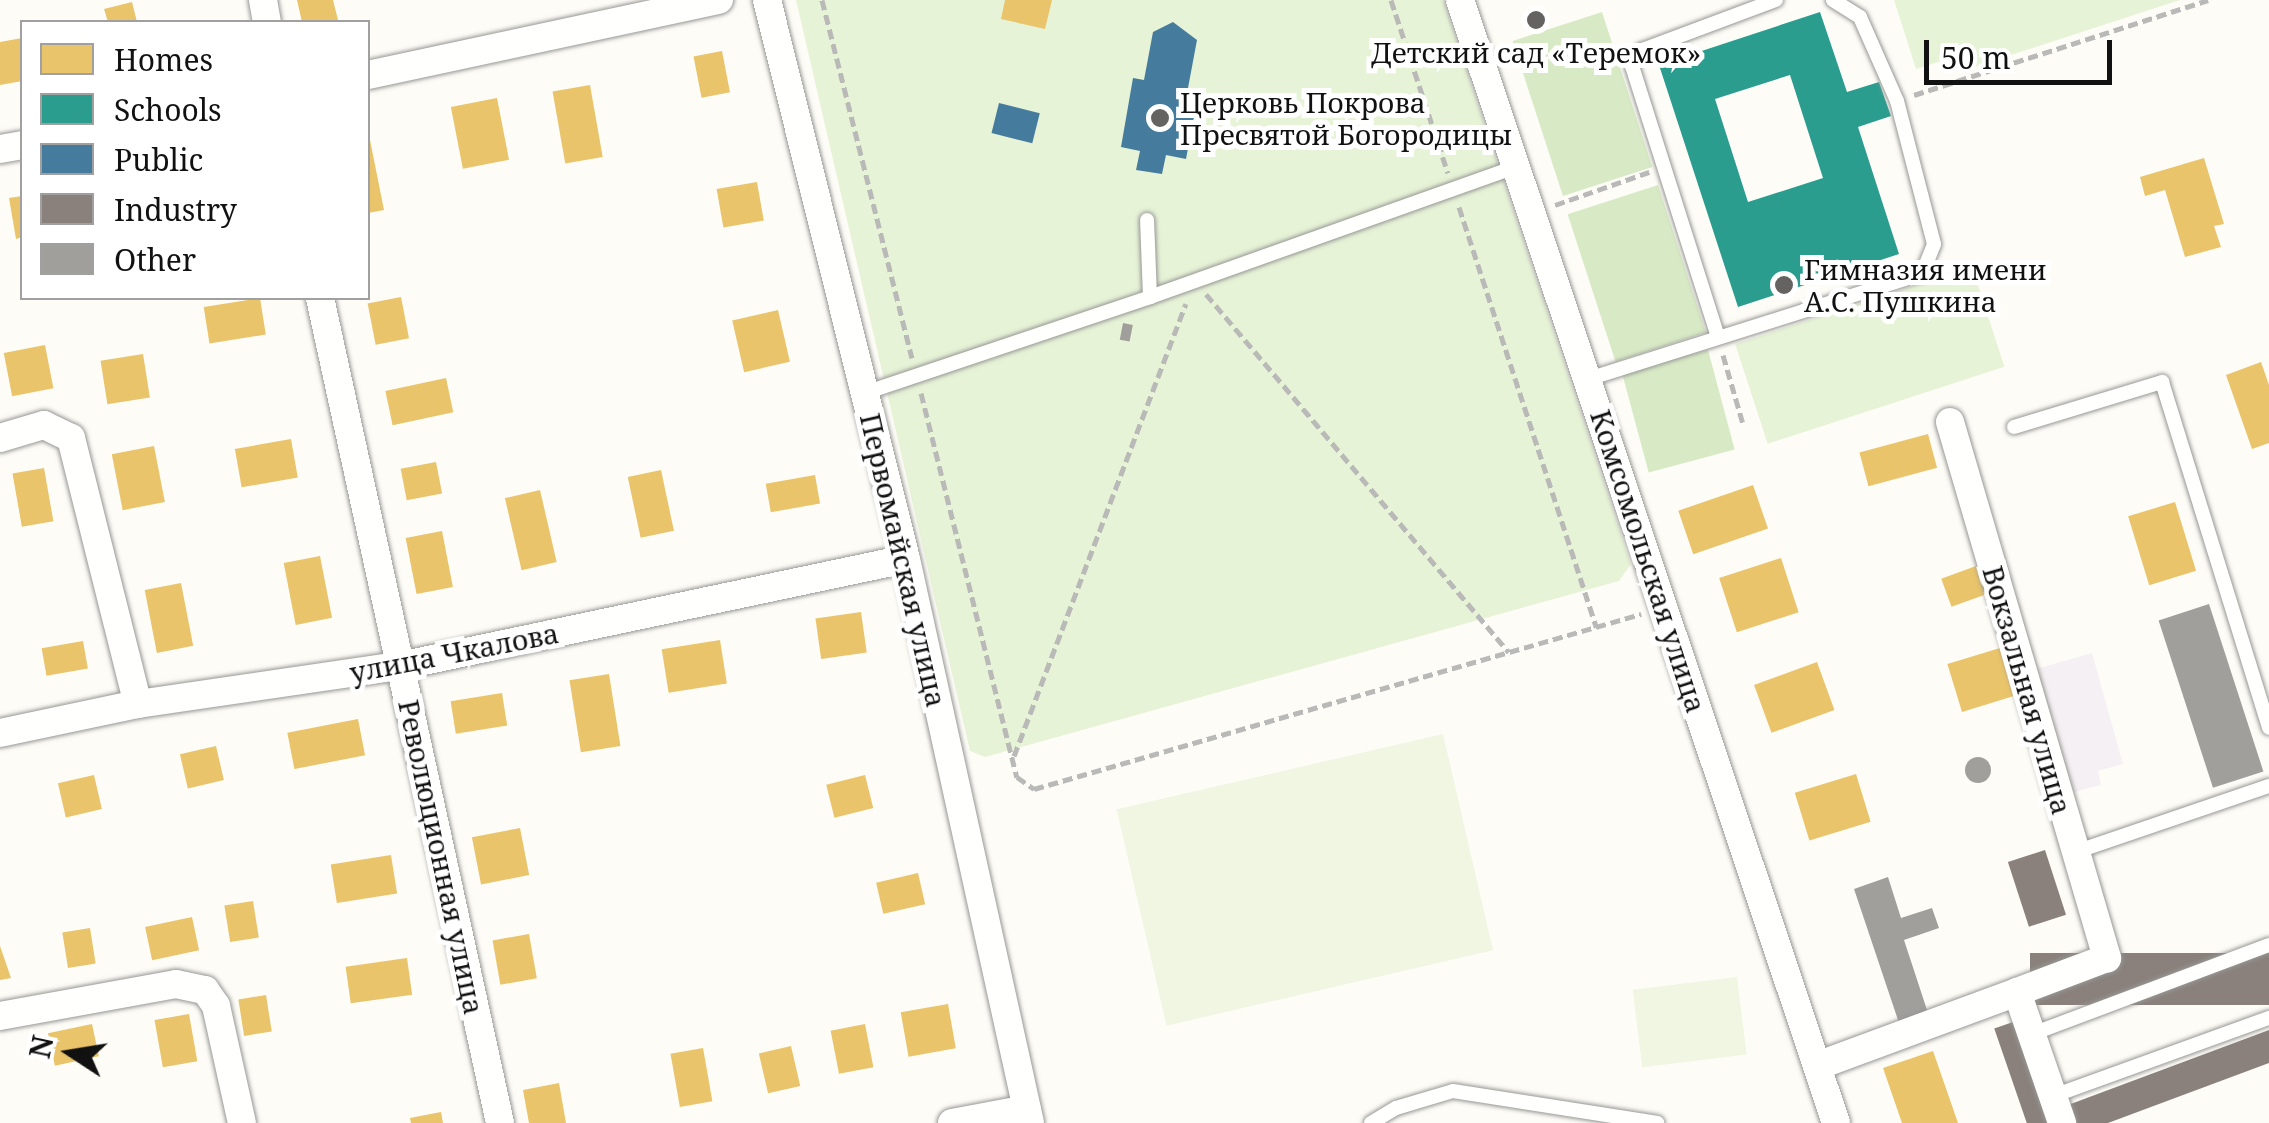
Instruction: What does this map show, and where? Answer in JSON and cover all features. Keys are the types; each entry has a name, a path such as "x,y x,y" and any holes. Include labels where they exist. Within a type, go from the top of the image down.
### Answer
{"street":[{"path":"370,75 719,0"},
{"name":"Первомайская улица","path":"767,0 906,560 1028,1116"},
{"name":"Комсомольская улица","path":"1460,0 1836,1123"},
{"name":"Революционная улица","path":"320,300 500,1123"},
{"name":"Вокзальная улица","path":"1950,422 2107,958 2017,992"},
{"path":"0,438 44,425 60,428 71,438 86,476 138,704"},
{"name":"улица Чкалова","path":"0,734 138,704 400,666 906,560"},
{"path":"0,1016 176,984 204,990 216,1006 242,1123"},
{"path":"1816,1066 2017,992 2062,1123"},
{"path":"952,1123 1028,1116"}],"lane":[{"path":"1718,338 1632,66 1642,50 1776,0"},
{"path":"1588,379 1908,280 1930,260 1934,244 1880,54 1860,17 1833,0"},
{"path":"865,393 1195,282 1518,166"},
{"path":"1147,220 1150,297"},
{"path":"2014,428 2162,382 2269,728"},
{"path":"2075,852 2269,786"},
{"path":"2032,1034 2269,945"},
{"path":"2052,1096 2269,1018"},
{"path":"1371,1123 1396,1108 1453,1090 1658,1123"}],"path":[{"path":"822,0 1013,759 1024,785 1048,789 1653,610"},
{"path":"1391,0 1596,627"},
{"path":"1920,93 2208,0"},
{"path":"1533,212 1646,173"},
{"path":"1013,759 1195,282 1510,653"},
{"path":"1718,338 1743,424"}],"shaded area":[{"path":"2092,653 2123,764 2098,771 2101,785 2067,794 2033,670"}],"green space":[{"path":"796,0 1443,0 1631,564 1619,581 985,757 970,751"},
{"path":"1894,0 2180,0 1965,70 1960,55 1916,69"},
{"path":"1602,12 1652,167 1563,196 1513,41"},
{"path":"1658,185 1706,332 1616,362 1568,214"},
{"path":"1972,267 2004,367 1768,444 1735,344"},
{"path":"1708,350 1735,449 1649,473 1622,373"},
{"path":"1443,734 1493,950 1167,1026 1117,809"},
{"path":"1737,977 1747,1054 1642,1067 1633,990"}],"building: Homes":[{"path":"297,0 333,0 338,20 302,20"},
{"path":"1005,0 1052,0 1045,29 1001,19"},
{"path":"132,2 136,20 107,20 104,9"},
{"path":"20,38 20,81 0,85 0,42"},
{"path":"722,51 730,92 702,98 694,57"},
{"path":"590,85 603,157 565,163 553,92"},
{"path":"497,98 509,160 463,169 451,107"},
{"path":"370,140 384,210 370,213"},
{"path":"2204,158 2224,224 2214,226 2221,247 2185,257 2165,190 2145,196 2140,177"},
{"path":"757,182 764,220 723,228 717,189"},
{"path":"20,196 20,238 16,239 9,198"},
{"path":"401,297 409,338 376,345 368,303"},
{"path":"260,300 266,335 209,343 204,307"},
{"path":"778,310 790,362 744,372 732,321"},
{"path":"45,345 53,388 12,396 4,353"},
{"path":"143,354 150,397 107,404 101,361"},
{"path":"2261,362 2269,385 2269,443 2252,449 2226,375"},
{"path":"446,378 453,412 393,425 385,391"},
{"path":"1928,434 1937,468 1868,486 1859,452"},
{"path":"291,439 298,477 242,487 235,449"},
{"path":"154,446 165,502 123,510 112,454"},
{"path":"436,462 442,493 407,500 401,469"},
{"path":"44,468 53,521 22,527 12,474"},
{"path":"661,470 674,531 641,538 628,477"},
{"path":"815,475 820,504 771,512 766,484"},
{"path":"1753,485 1768,528 1693,554 1678,511"},
{"path":"540,490 557,562 522,570 505,498"},
{"path":"2175,502 2196,571 2149,585 2128,516"},
{"path":"442,531 453,587 417,594 406,538"},
{"path":"320,556 332,618 296,625 284,563"},
{"path":"1781,558 1799,612 1737,632 1719,578"},
{"path":"1976,566 1986,594 1951,607 1941,579"},
{"path":"181,583 193,646 157,653 145,590"},
{"path":"861,612 867,653 821,659 815,618"},
{"path":"720,640 727,683 669,693 662,649"},
{"path":"83,641 88,669 47,676 42,648"},
{"path":"2000,648 2015,696 1962,712 1947,664"},
{"path":"1817,662 1834,710 1771,733 1754,685"},
{"path":"609,674 620,746 581,752 569,680"},
{"path":"502,693 507,726 456,734 451,701"},
{"path":"358,719 365,755 294,769 287,733"},
{"path":"216,746 224,780 188,788 180,754"},
{"path":"1856,774 1871,822 1809,841 1795,793"},
{"path":"94,775 102,809 66,817 58,783"},
{"path":"865,775 873,808 834,818 826,785"},
{"path":"520,828 529,875 481,884 472,837"},
{"path":"391,855 397,894 337,903 331,865"},
{"path":"918,873 925,904 883,914 876,883"},
{"path":"253,901 259,938 230,942 224,906"},
{"path":"192,917 199,950 152,960 145,927"},
{"path":"90,928 96,964 68,968 62,932"},
{"path":"529,934 537,978 500,985 493,940"},
{"path":"0,946 11,978 0,980"},
{"path":"407,958 412,995 351,1003 346,967"},
{"path":"266,995 272,1032 244,1036 238,999"},
{"path":"948,1004 956,1048 909,1057 901,1012"},
{"path":"189,1014 197,1061 163,1067 155,1020"},
{"path":"92,1024 99,1056 55,1066 48,1033"},
{"path":"865,1024 873,1067 839,1074 831,1031"},
{"path":"791,1046 800,1086 768,1093 759,1053"},
{"path":"703,1048 712,1101 680,1107 671,1054"},
{"path":"1933,1051 1958,1123 1902,1123 1883,1068"},
{"path":"559,1083 566,1123 529,1123 523,1090"},
{"path":"441,1112 443,1123 411,1123 410,1118"}],"building: Schools":[{"path":"1820,12 1847,92 1879,82 1891,116 1858,127 1899,254 1738,307 1659,65","holes":["1790,75 1823,178 1748,202 1715,99"]}],"building: Public":[{"name":"Церковь Покрова Пресвятой Богородицы","path":"1173,22 1197,40 1188,88 1199,90 1186,159 1166,155 1162,174 1136,170 1140,151 1121,147 1133,78 1144,80 1153,32"},
{"path":"999,103 1040,113 1032,143 992,133"}],"building: Industry":[{"path":"2045,850 2066,915 2029,927 2008,862"},
{"path":"2030,953 2269,953 2269,1005 2030,1005"},
{"path":"2016,1021 2051,1123 2027,1123 1994,1028"},
{"path":"2269,1030 2269,1063 2108,1123 2074,1123 2068,1105"}],"building: Other":[{"path":"1123,323 1133,325 1130,342 1120,340"},
{"path":"2209,604 2263,771 2213,788 2159,620"},
{"path":"1978,757 1987,761 1991,770 1987,779 1978,783 1969,779 1965,770 1969,761"},
{"path":"1888,877 1901,918 1932,908 1939,928 1904,940 1928,1013 1899,1023 1854,889"}],"place":[{"name":"Детский сад «Теремок»","path":"1536,20"},
{"name":"Церковь Покрова Пресвятой Богородицы","path":"1160,118"},
{"name":"Гимназия имени А.С. Пушкина","path":"1784,285"}]}
